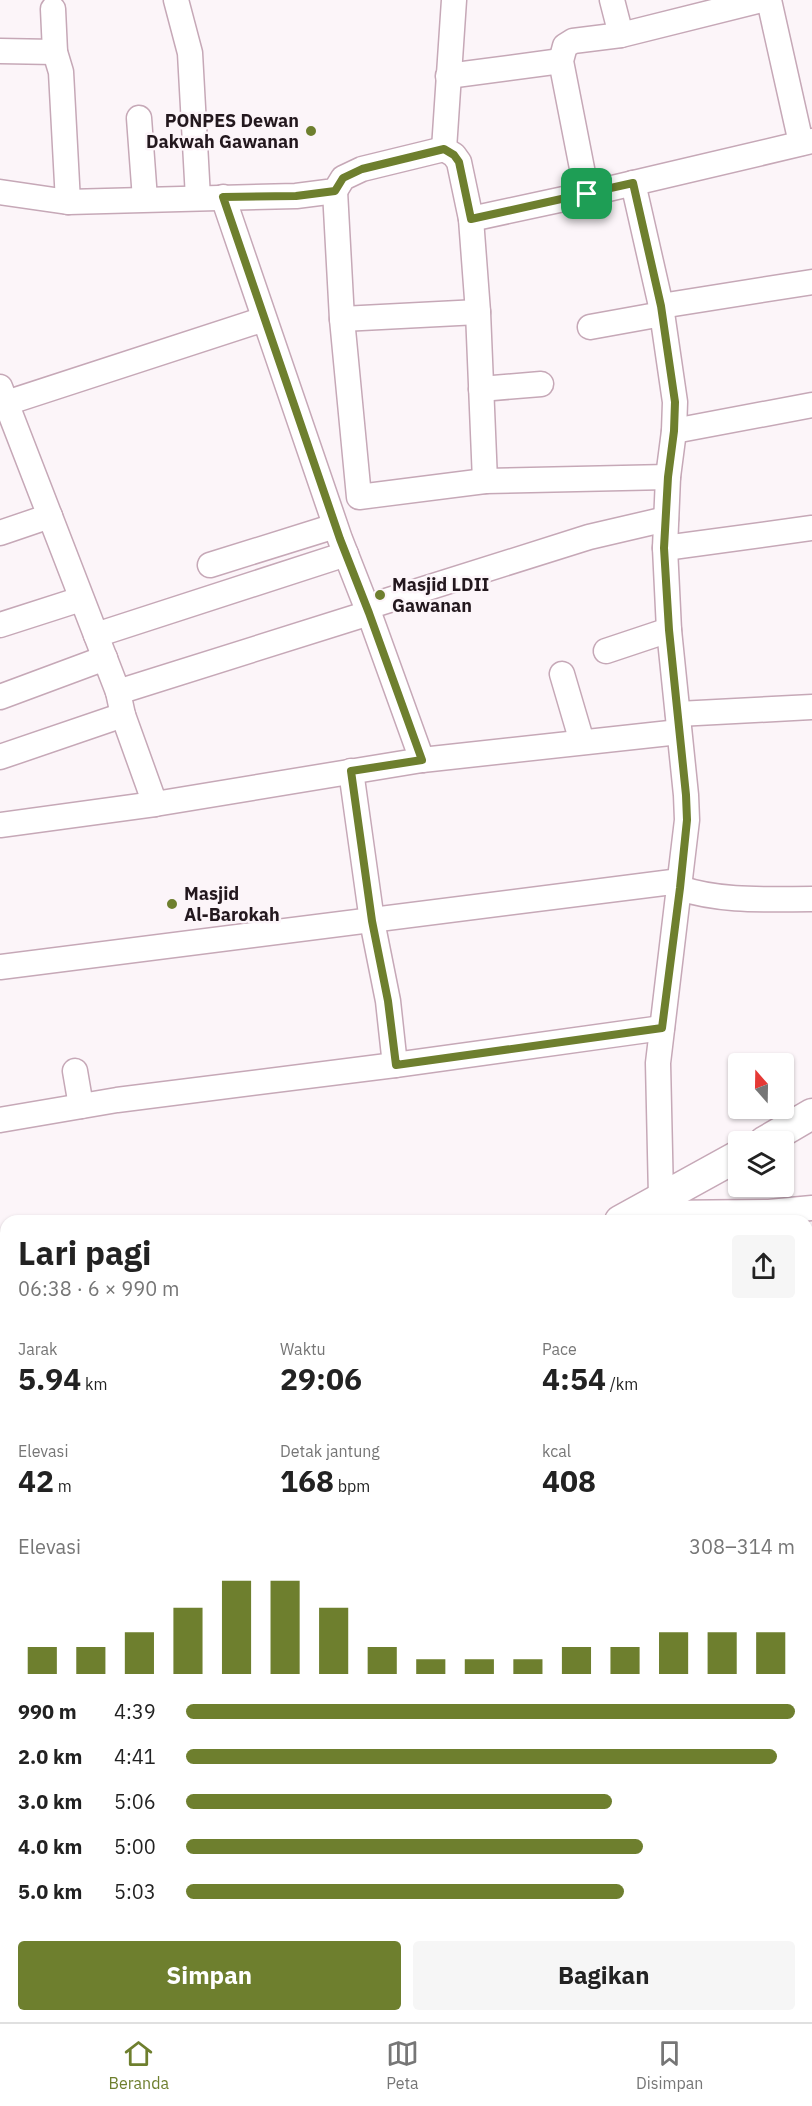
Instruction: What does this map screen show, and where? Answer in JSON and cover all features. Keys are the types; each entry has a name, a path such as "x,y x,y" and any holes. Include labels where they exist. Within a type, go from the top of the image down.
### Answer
{"main road":[{"path":"783,1131 812,1114"},
{"path":"642,1215 660,1210 728,1162"}],"street":[{"path":"176,0 191,62 198,198"},
{"path":"444,149 454,0"},
{"path":"612,0 621,35"},
{"path":"587,194 561,61 565,46 573,41 621,35 761,0"},
{"path":"471,219 806,142 769,0"},
{"path":"53,9 55,52 61,72 68,202"},
{"path":"0,51 55,52"},
{"path":"448,76 561,61"},
{"path":"139,118 145,199"},
{"path":"485,482 478,312 471,219 459,162 454,155 444,149 362,169 343,178 335,191 342,319 358,497 485,482 668,477"},
{"path":"633,183 662,310 675,402 664,548 669,630 687,820 658,1063 660,1210 801,1212"},
{"path":"0,192 68,202 296,196 335,191"},
{"path":"223,197 335,526 422,760"},
{"path":"590,327 662,310 812,282"},
{"path":"342,319 478,312"},
{"path":"155,804 123,715 118,692 2,399 264,319"},
{"path":"481,389 541,384"},
{"path":"674,431 812,405"},
{"path":"0,533 50,516"},
{"path":"118,692 589,537 666,519"},
{"path":"210,565 335,526"},
{"path":"664,548 812,528"},
{"path":"96,635 346,554"},
{"path":"0,625 81,599"},
{"path":"606,651 669,630"},
{"path":"0,697 105,658"},
{"path":"562,674 582,742"},
{"path":"0,825 155,804 422,760 582,742 678,723 812,707"},
{"path":"0,757 123,715"},
{"path":"351,771 372,921 388,1001 396,1065"},
{"path":"0,968 680,885 700,894 811,902"},
{"path":"0,1120 117,1100 396,1065 662,1028"},
{"path":"75,1071 81,1106"}],"place":[{"name":"PONPES Dewan Dakwah Gawanan","path":"311,131"},
{"name":"Masjid LDII Gawanan","path":"380,595"},
{"name":"Masjid Al-Barokah","path":"172,904"}],"route":[{"path":"444,149 454,155 459,162 471,219 587,194 633,183 661,306 675,402 664,548 669,630 687,820 662,1028 396,1065 388,1001 372,921 351,771 422,760 340,539 223,197 296,196 335,191 343,178 362,169 444,149"}]}
